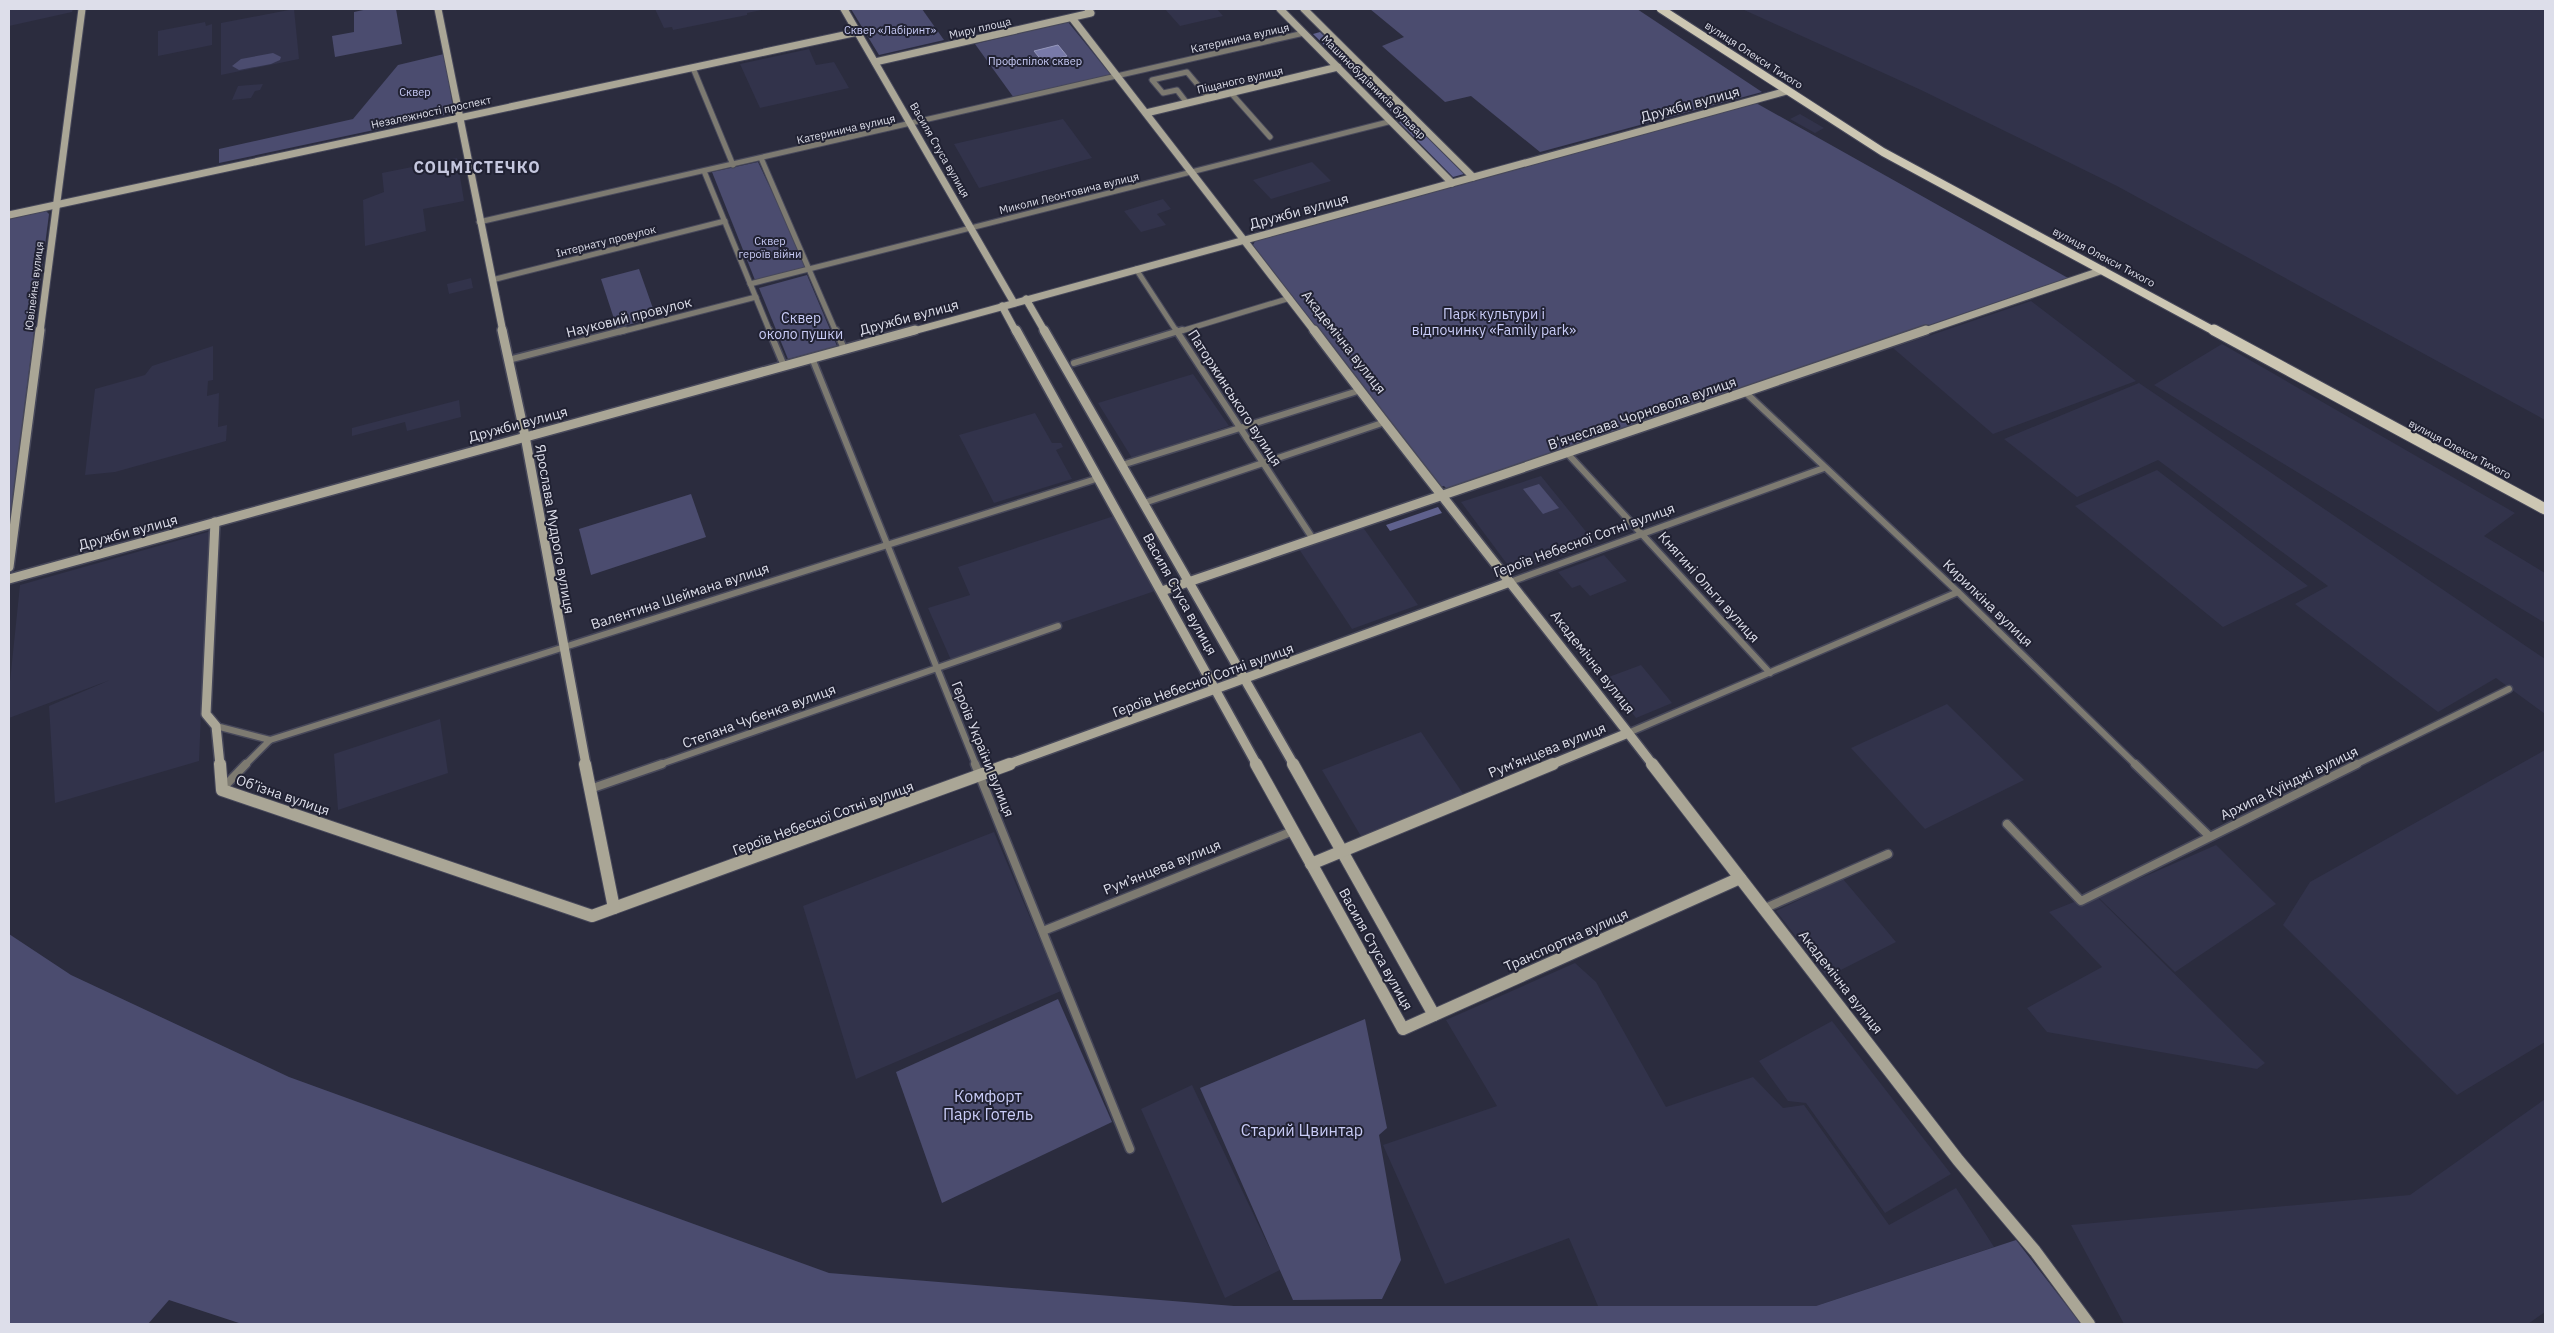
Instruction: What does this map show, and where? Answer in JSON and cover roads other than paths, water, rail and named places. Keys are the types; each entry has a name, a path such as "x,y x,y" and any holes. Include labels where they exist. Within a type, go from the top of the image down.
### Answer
{"main road":[{"name":"вулиця Олекси Тихого","path":"1661,9 1884,152 2545,509"}],"street":[{"name":"Ювілейна вулиця","path":"9,567 82,9"},
{"name":"Ярослава Мудрого вулиця","path":"438,9 479,222 525,436 562,647 614,908"},
{"name":"Василя Стуса вулиця","path":"844,9 1014,303"},
{"name":"Миру площа","path":"875,62 1061,21 1091,13 1088,9"},
{"name":"Машинобудівників бульвар","path":"1280,9 1452,183"},
{"name":"Машинобудівників бульвар","path":"1304,9 1473,177"},
{"name":"Академічна вулиця","path":"1072,18 1361,390 1440,496 1510,582 1958,1160 2005,1214 2089,1324"},
{"name":"Незалежності проспект","path":"9,215 858,32"},
{"name":"Катеринича вулиця","path":"479,222 1304,33"},
{"name":"Піщаного вулиця","path":"1146,113 1338,67"},
{"path":"693,68 733,165"},
{"path":"1187,103 1177,90 1163,93 1152,80 1187,72 1209,98"},
{"name":"Дружби вулиця","path":"9,579 1787,91"},
{"path":"1232,92 1270,137"},
{"name":"Миколи Леонтовича вулиця","path":"750,284 1392,121"},
{"path":"761,158 844,349"},
{"path":"704,171 784,366"},
{"name":"Інтернату провулок","path":"492,280 725,221"},
{"name":"Паторжинського вулиця","path":"1136,269 1313,539"},
{"name":"В'ячеслава Чорновола вулиця","path":"1162,591 2103,270"},
{"name":"Науковий провулок","path":"508,360 756,297"},
{"path":"1074,362 1290,298"},
{"name":"Василя Стуса вулиця","path":"1026,300 1245,679 1434,1016"},
{"name":"Василя Стуса вулиця","path":"1002,306 1162,591 1403,1029"},
{"name":"Героїв України вулиця","path":"812,358 1130,1149"},
{"path":"1122,465 1361,390"},
{"name":"Кирилкіна вулиця","path":"1746,392 1824,468 1958,592 2209,836"},
{"path":"1144,503 1385,422"},
{"name":"Княгині Ольги вулиця","path":"1567,453 1644,533 1770,673"},
{"name":"Героїв Небесної Сотні вулиця","path":"592,916 1824,468"},
{"name":"Валентина Шеймана вулиця","path":"270,740 886,543 1099,478"},
{"name":"Об’їзна вулиця","path":"215,522 206,714 216,726 222,790 592,916"},
{"name":"Рум’янцева вулиця","path":"1311,864 1628,733 1958,592"},
{"path":"936,667 1058,626"},
{"name":"Степана Чубенка вулиця","path":"590,789 936,667"},
{"name":"Архипа Куїнджі вулиця","path":"2007,824 2081,901 2509,689"},
{"path":"216,726 270,740 222,790"},
{"name":"Рум’янцева вулиця","path":"1043,931 1293,832"},
{"path":"1763,909 1888,854"},
{"name":"Транспортна вулиця","path":"1403,1029 1740,878"}],"district":[{"name":"СОЦМІСТЕЧКО","path":"477,167"}],"park label":[{"name":"Сквер «Лабіринт»","path":"890,30"},
{"name":"Профспілок сквер","path":"1035,61"},
{"name":"Сквер","path":"415,92"},
{"name":"Сквер героїв війни","path":"770,247"},
{"name":"Парк культури і відпочинку «Family park»","path":"1494,322"},
{"name":"Сквер около пушки","path":"801,326"},
{"name":"Комфорт Парк Готель","path":"988,1105"},
{"name":"Старий Цвинтар","path":"1302,1130"}]}
